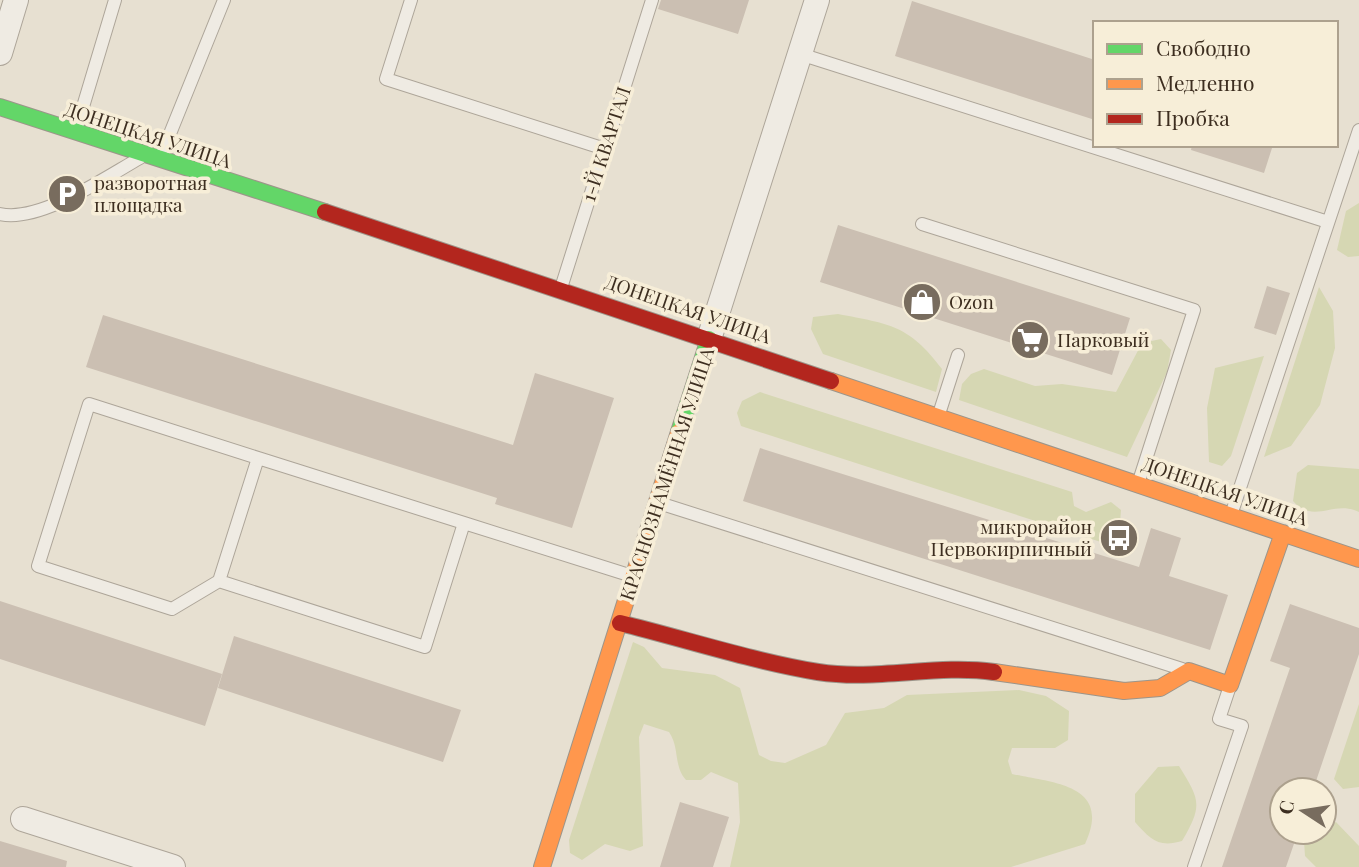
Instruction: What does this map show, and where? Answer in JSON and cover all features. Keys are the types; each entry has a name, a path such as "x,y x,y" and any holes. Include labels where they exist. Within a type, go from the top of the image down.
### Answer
{"main road":[{"name":"ДОНЕЦКАЯ УЛИЦА","path":"0,107 75,134 561,289 1359,559"},
{"name":"КРАСНОЗНАМЁННАЯ УЛИЦА","path":"542,867 709,339"},
{"path":"620,623 819,672 885,675 963,668 1124,691 1160,688 1189,671 1230,685 1283,533"}],"street":[{"path":"0,53 16,0"},
{"name":"КРАСНОЗНАМЁННАЯ УЛИЦА","path":"709,339 817,0"},
{"path":"23,819 173,867"}],"lane":[{"path":"75,134 115,0"},
{"path":"0,214 34,212 151,158 224,0"},
{"path":"411,0 386,79 605,149"},
{"name":"1-Й КВАРТАЛ","path":"561,289 652,0"},
{"path":"800,54 1328,222"},
{"path":"1231,516 1359,130"},
{"path":"922,224 1194,310 1138,484"},
{"path":"938,416 958,355"},
{"path":"258,458 219,581 172,609 38,566 89,404 634,577"},
{"path":"658,503 1189,671"},
{"path":"219,581 425,647 464,523"},
{"path":"1194,867 1242,726 1219,719 1230,685"}],"green space":[{"path":"1359,203 1359,256 1348,257 1337,250 1346,211"},
{"path":"1319,287 1333,311 1335,348 1320,405 1291,446 1264,457"},
{"path":"838,314 885,324 919,343 942,369 936,392 823,354 811,329 813,317"},
{"path":"1161,339 1171,350 1167,372 1127,457 959,400 962,384 971,374 984,369 1035,386 1062,384 1116,392 1142,343"},
{"path":"1264,356 1231,456 1222,466 1209,462 1207,408 1215,368"},
{"path":"760,392 1072,492 1074,506 1086,512 1111,502 1121,510 1119,538 1104,543 741,426 737,413 742,401"},
{"path":"1308,465 1359,469 1359,512 1341,508 1309,511 1293,501 1297,473"},
{"path":"633,642 644,647 662,668 715,675 740,688 759,755 771,761 785,763 826,745 845,713 884,708 907,695 1019,690 1046,696 1069,711 1068,740 1055,748 1012,748 1008,761 1012,774 1060,784 1085,798 1091,809 1092,824 1085,844 1011,867 730,867 740,822 738,783 711,772 701,780 686,780 679,768 669,732 644,724 639,737 643,846 630,851 605,844 582,860 570,853 569,840"},
{"path":"1359,704 1359,787 1343,789 1338,783 1338,776 1335,776"},
{"path":"1179,766 1195,795 1196,810 1182,841 1161,843 1150,837 1135,822 1135,794 1158,767"},
{"path":"1338,824 1359,846 1359,867 1316,867 1305,856 1304,846 1338,846"}],"building":[{"path":"661,0 749,0 738,34 658,9"},
{"path":"912,1 1093,59 1093,119 895,56"},
{"path":"1192,147 1272,147 1264,173 1191,150"},
{"path":"838,225 1130,318 1112,375 820,282"},
{"path":"1267,286 1290,293 1276,335 1254,328"},
{"path":"103,315 513,445 535,373 614,398 572,528 495,504 497,498 86,367"},
{"path":"760,448 1139,567 1151,528 1181,538 1169,576 1228,595 1210,650 743,501"},
{"path":"0,601 222,674 205,726 0,659"},
{"path":"1290,604 1359,628 1359,654 1318,776 1268,776 1268,846 1293,846 1286,867 1222,867 1290,668 1270,661"},
{"path":"234,636 461,710 443,762 218,688"},
{"path":"680,802 729,817 713,867 660,867"},
{"path":"0,841 67,861 66,867 0,867"}],"traffic: fast":[{"path":"0,107 325,212"},
{"path":"679,432 709,339"}],"traffic: slow":[{"path":"831,381 1359,559"},
{"path":"542,867 679,432"},
{"path":"994,672 1124,691 1160,688 1189,671 1230,685 1283,533"}],"traffic: jam":[{"path":"325,212 831,381"},
{"path":"620,623 743,656 818,672 862,675 950,670 994,672"}],"place":[{"name":"разворотная площадка","path":"67,194"},
{"name":"Ozon","path":"922,302"},
{"name":"Парковый","path":"1030,340"},
{"name":"микрорайон Первокирпичный","path":"1119,538"}]}
